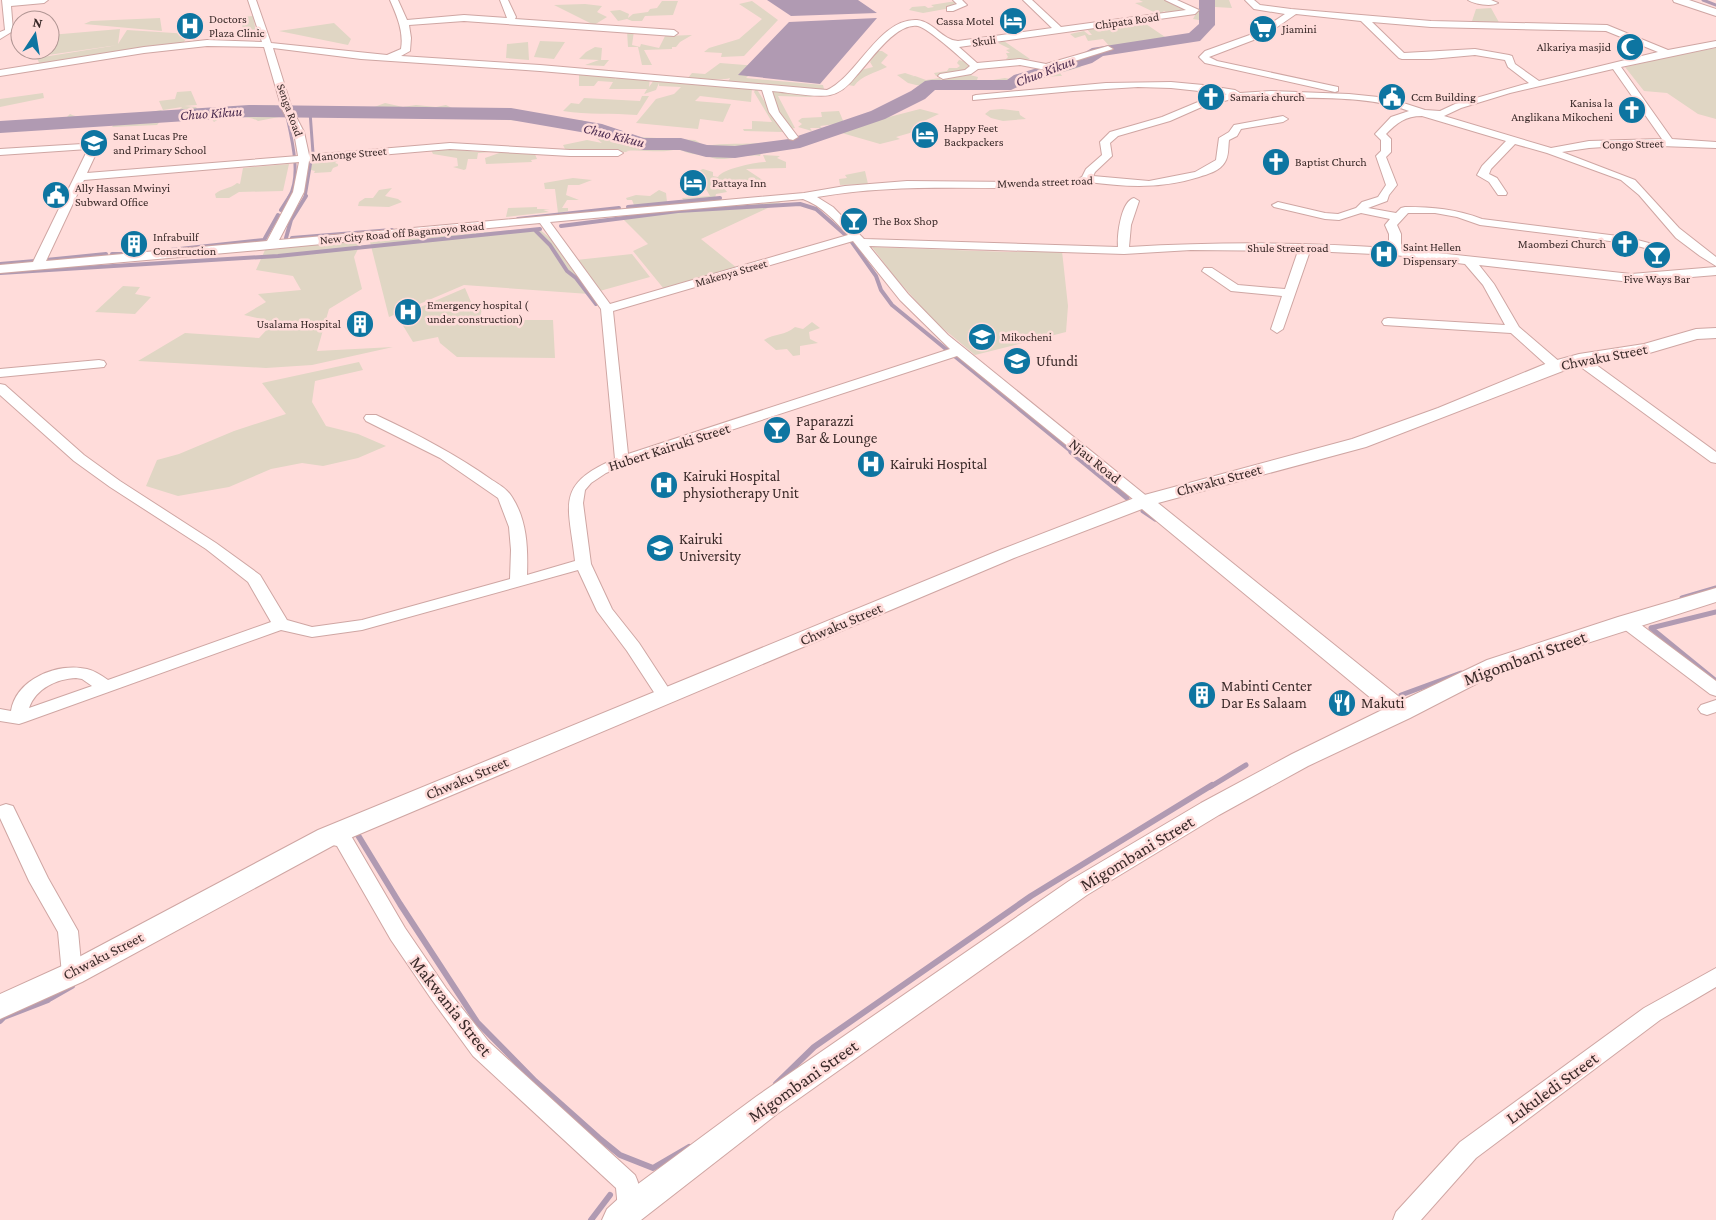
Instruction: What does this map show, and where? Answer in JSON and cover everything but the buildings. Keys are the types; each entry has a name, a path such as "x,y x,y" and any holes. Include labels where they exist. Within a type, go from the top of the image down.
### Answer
{"main road":[{"path":"1685,1 1716,13"},
{"name":"Chwaku Street","path":"0,1007 35,989 72,974 327,837 1008,554 1144,501 1359,443 1501,390 1556,366 1579,359 1646,349 1696,334 1716,332"},
{"name":"Njau Road","path":"1144,501 1402,712"},
{"name":"Migombani Street","path":"624,1214 767,1106 1078,888 1210,809 1284,769 1495,665 1716,595"}],"street":[{"path":"0,36 9,31 6,2 44,0"},
{"name":"Senga Road","path":"252,0 269,45 289,111 299,132 304,158 302,183 297,201 270,246"},
{"path":"390,57 405,51 407,43 405,23 394,0"},
{"path":"504,0 511,13 512,17 510,20"},
{"path":"950,9 963,5 957,0"},
{"path":"1027,0 1058,30"},
{"name":"Chipata Road","path":"1058,30 1195,11 1169,0"},
{"path":"1249,0 1257,7 1364,19 1468,26 1607,28 1667,53"},
{"path":"1463,0 1494,3"},
{"path":"1292,12 1261,34 1208,53 1204,59 1215,64 1335,89 1349,97"},
{"path":"405,23 450,18 510,20 674,33"},
{"path":"1364,19 1402,56 1431,56 1475,52 1509,58 1511,64 1536,84"},
{"name":"Skuli","path":"766,88 818,93 834,92 841,87 860,64 894,30 903,25 916,22 927,26 951,44 1058,30"},
{"path":"0,73 144,50 196,44 269,45 361,56 766,88 774,112 793,136"},
{"path":"951,44 975,66"},
{"path":"1278,205 1325,216 1345,216 1360,210 1366,204 1383,199 1384,194 1392,185 1381,156 1386,152 1386,139 1380,134 1394,119 1414,113 1442,114 1458,106 1536,84 1667,53 1716,44"},
{"path":"943,76 968,72 975,66 1020,62 1046,67 1108,49"},
{"path":"1616,66 1670,144"},
{"path":"976,98 1094,86 1149,85 1215,89 1246,96"},
{"path":"1087,179 1090,171 1107,156 1105,142 1114,134 1166,119 1209,102 1246,96 1349,97 1388,102 1551,151 1632,182 1671,226 1693,246 1716,262"},
{"name":"Mwenda street road","path":"804,196 845,189 907,184 1022,185 1081,182 1087,179 1150,184 1201,174 1221,162 1224,153 1224,138 1233,134 1238,127 1283,119"},
{"path":"1502,193 1493,180 1482,175 1486,168 1514,139"},
{"name":"Congo Street","path":"1551,151 1604,144 1716,145"},
{"path":"0,152 95,145 38,265"},
{"name":"Manonge Street","path":"80,177 450,146 570,153 618,153"},
{"name":"New City Road off Bagamoyo Road","path":"0,269 270,246 804,196"},
{"name":"Njau Road","path":"804,196 815,198 826,206 857,239 905,298 958,351 1144,501"},
{"path":"1124,251 1122,238 1126,219 1134,201"},
{"path":"1395,252 1395,234 1391,225 1404,210 1411,209 1441,210 1480,222 1626,240 1660,249"},
{"path":"1360,210 1397,217"},
{"path":"543,220 607,309 622,461"},
{"name":"Shule Street road","path":"857,239 1124,251 1191,247 1337,248 1395,252 1631,278 1716,271"},
{"name":"Makenya Street","path":"607,309 857,239"},
{"path":"1277,329 1305,249"},
{"path":"1467,260 1488,284 1514,329 1556,366"},
{"path":"1208,271 1235,288 1289,293"},
{"path":"1388,322 1514,329"},
{"name":"Hubert Kairuki Street","path":"665,696 633,647 605,611 583,564 576,503 578,490 586,480 601,470 622,461 667,448 958,351"},
{"path":"1579,359 1716,458"},
{"path":"0,373 99,364"},
{"path":"0,388 86,463 114,484 211,546 254,579 280,624"},
{"path":"371,418 469,468 504,495 512,511 518,532 520,564 518,582"},
{"path":"0,715 19,718 280,624 312,632 362,625 583,564"},
{"path":"1626,622 1716,690"},
{"path":"19,718 21,704 37,683 50,678 66,673 86,674 105,686"},
{"path":"6,811 39,881 68,930 72,974"},
{"name":"Makwania Street","path":"327,837 344,839 398,934 439,994 482,1049 627,1183 624,1214"},
{"name":"Lukuledi Street","path":"1405,1220 1468,1150 1652,1014 1712,983"}],"shaded area":[{"path":"767,0 858,0 877,13 791,16"},
{"path":"1139,0 1165,0 1192,10 1170,14 1164,11 1160,15 1135,3 1143,2"},
{"path":"1203,0 1229,0 1232,8 1215,7 1214,21 1209,22 1210,28 1199,31 1199,20 1193,19 1199,8 1213,7"},
{"path":"662,1 678,1 673,15 645,16 642,21 627,19 618,21 610,11 620,10 629,14 628,18 633,14 648,12 650,9 657,8"},
{"path":"752,1 778,20 744,56 721,57 722,53 704,52 709,48 739,39 762,19 739,4"},
{"path":"956,1 962,6 923,13 909,10 912,7 925,6 928,8 934,7 931,5"},
{"path":"585,4 602,6 597,12 607,17 594,25 554,5"},
{"path":"1491,8 1501,26 1471,24 1476,9"},
{"path":"253,16 257,38 244,37 241,17"},
{"path":"160,18 162,31 84,24 91,21"},
{"path":"877,18 820,84 738,75 789,22"},
{"path":"1156,18 1156,21 1143,22 1171,41 1112,49 1103,39 1088,41 1085,35 1075,38 1070,34 1084,31 1092,35 1085,27"},
{"path":"334,23 351,39 348,45 279,31"},
{"path":"120,29 118,44 127,30 190,34 183,43 40,65 38,60 60,60 60,54 118,45 60,53 60,34"},
{"path":"627,31 634,31 632,45 640,47 641,44 659,48 665,36 692,35 680,42 676,47 672,47 672,49 644,50 652,65 642,65 638,47 628,47"},
{"path":"540,41 565,42 554,59 534,57"},
{"path":"1004,41 1030,59 1023,60 1022,64 1000,66 1012,60 1006,59 1008,57 1006,53 1010,53 1006,50 1010,49 998,43"},
{"path":"528,42 529,60 506,58 507,44"},
{"path":"595,47 602,48 601,60 609,60 604,66 585,65 599,60 579,59"},
{"path":"1716,48 1716,119 1698,114 1667,93 1644,91 1625,67 1677,55"},
{"path":"877,51 882,51 888,55 881,63 887,67 865,77 854,86 848,85 857,71 873,67 870,62"},
{"path":"1075,59 1080,61 1077,63 1081,67 1060,73 1062,76 1026,80 1036,76 1019,80 1023,75 1033,73 1030,71 1034,69"},
{"path":"959,60 967,62 973,67 957,75 978,77 977,80 981,82 1005,78 1018,81 1010,86 965,85 950,89 908,83 897,75 905,73 914,76 910,77 915,76 926,80 940,78 941,80 945,77 936,76 934,73 947,71 949,68 957,68 960,66 957,63"},
{"path":"720,63 758,66 746,78 823,85 825,93 728,82 730,78 704,81 701,82 752,87 751,102 700,96 695,101 731,104 723,122 700,119 698,129 636,123 656,99 674,94 681,87 659,86 659,83 656,90 644,94 647,89 609,89 613,82 598,81 594,86 579,86 579,73 617,75 615,80 619,75 650,78 649,87 654,80 687,79 692,73 705,74"},
{"path":"756,88 784,132 744,131 743,129 752,129 752,121 772,122 754,92"},
{"path":"770,89 823,94 810,97 778,96 795,128 787,130"},
{"path":"191,91 197,105 184,106 196,107 199,111 275,105 279,117 258,121 250,118 225,115 214,122 209,116 195,116 183,121 163,118 157,125 112,127 118,119 56,123 57,120 65,119 70,114 79,117 102,118 161,110 164,113 177,112 182,107 163,110 159,101 175,99 177,92"},
{"path":"43,93 44,98 0,107 0,99"},
{"path":"642,96 649,96 637,115 563,111 571,103 579,104 584,98 640,101"},
{"path":"385,103 403,107 416,105 436,107 446,105 452,108 491,108 551,116 562,122 581,120 598,126 594,131 571,125 456,116 428,117 392,114 325,115 328,110 359,109 365,107 369,109"},
{"path":"920,109 939,114 924,121 934,126 896,137 900,139 880,144 835,131"},
{"path":"990,110 1019,111 1020,115 1026,119 1003,121 991,118 985,114"},
{"path":"839,111 844,123 820,126 822,128 810,128 812,131 798,127 802,124 798,121 802,118 822,117 821,112"},
{"path":"601,126 638,137 695,140 705,146 771,142 792,138 788,144 763,149 760,156 723,159 678,149 626,151 628,152 556,151 565,149 563,145 587,140 602,143 595,137 606,135 598,131"},
{"path":"449,149 489,153 478,153 477,159 468,159 466,169 464,170 453,167 458,166 457,158 433,154 431,150"},
{"path":"502,152 534,152 537,159 531,160 532,162 486,164 485,158"},
{"path":"763,155 780,156 777,158 786,162 786,168 746,169 764,181 747,186 737,182 723,187 727,192 716,194 715,198 684,201 682,198 710,196 696,172 703,169 713,172 713,176 718,177 726,171 766,162"},
{"path":"339,156 341,158 335,163 338,166 333,168 331,172 314,173 315,171 307,169 316,160"},
{"path":"289,164 283,191 239,192 229,198 216,198 215,194 218,192 237,183 240,184 243,168"},
{"path":"865,171 868,184 840,185 839,179 847,178 845,175"},
{"path":"573,178 592,180 579,185 568,185 566,195 579,200 567,200 562,208 568,208 568,211 558,213 555,189 545,189 544,183"},
{"path":"392,188 385,196 402,202 389,207 358,206 359,202 365,198 373,198 379,190"},
{"path":"659,190 666,193 667,202 634,205 632,200 627,200 626,198 636,195 650,196"},
{"path":"781,202 701,239 737,268 664,289 633,251 648,244 619,215"},
{"path":"537,207 537,209 550,209 543,210 549,212 506,217 508,208"},
{"path":"538,228 576,260 632,254 650,277 589,294 464,285 389,317 370,242"},
{"path":"363,239 354,257 362,289 329,309 317,351 393,347 312,365 266,368 138,361 185,333 259,338 274,322 244,315 266,302 258,294 301,290 293,276 256,270 265,250"},
{"path":"872,247 1009,252 1062,251 1068,306 1066,332 975,355 934,321 894,276"},
{"path":"123,286 140,287 135,294 151,297 135,314 95,312"},
{"path":"465,288 471,302 483,304 480,318 553,320 555,358 457,357 440,343 438,337 413,342 402,324 402,315"},
{"path":"812,322 820,328 809,332 810,339 818,343 800,346 800,355 793,356 787,349 776,350 764,340 787,332 795,327 803,329"},
{"path":"359,362 363,370 315,381 312,402 326,426 358,434 386,446 358,458 323,466 302,463 271,469 229,487 178,496 146,486 157,460 179,454 234,431 286,414 262,383"}],"waterway":[{"name":"Chuo Kikuu","path":"0,127 249,111 511,114 602,130 642,144 681,144 706,151 735,152 793,144 878,115 918,95 931,85 1011,85 1020,79 1086,59 1098,52 1194,37 1207,25 1207,0"},
{"path":"1703,0 1716,5"},
{"path":"286,112 293,144 295,167 295,178 289,197"},
{"path":"310,112 313,153"},
{"path":"305,197 311,161"},
{"path":"281,210 290,196"},
{"path":"286,238 291,220 306,196"},
{"path":"628,207 720,198"},
{"path":"561,226 678,211 800,204 816,209 849,238 876,276 881,290 892,305 1073,453"},
{"path":"518,219 619,208"},
{"path":"161,251 264,240 278,215"},
{"path":"0,273 278,256 540,229"},
{"path":"292,238 392,230"},
{"path":"536,231 550,245 567,271 576,278 596,304"},
{"path":"46,260 106,254"},
{"path":"112,254 126,254"},
{"path":"0,264 35,261"},
{"path":"1071,452 1127,498"},
{"path":"1143,511 1155,519"},
{"path":"1682,598 1716,588"},
{"path":"1716,612 1651,628 1716,681"},
{"path":"1401,695 1461,673"},
{"path":"1210,787 1246,765"},
{"path":"776,1084 814,1047 1031,896 1212,785"},
{"path":"354,833 356,832 400,904 477,1022 535,1081 620,1155 653,1168 689,1147"},
{"path":"51,998 72,986"},
{"path":"0,1021 4,1017 48,1000"},
{"path":"591,1220 610,1195"}],"place":[{"name":"Cassa Motel","path":"1013,21"},
{"name":"Doctors Plaza Clinic","path":"190,26"},
{"name":"Jiamini","path":"1263,29"},
{"name":"Alkariya masjid","path":"1630,47"},
{"name":"Samaria church","path":"1211,97"},
{"name":"Ccm Building","path":"1392,97"},
{"name":"Kanisa la Anglikana Mikocheni","path":"1632,110"},
{"name":"Happy Feet Backpackers","path":"925,135"},
{"name":"Sanat Lucas Pre and Primary School","path":"94,143"},
{"name":"Baptist Church","path":"1276,162"},
{"name":"Pattaya Inn","path":"693,183"},
{"name":"Ally Hassan Mwinyi Subward Office","path":"56,195"},
{"name":"The Box Shop","path":"854,221"},
{"name":"Infrabuilf Construction","path":"134,244"},
{"name":"Maombezi Church","path":"1625,244"},
{"name":"Saint Hellen Dispensary","path":"1384,254"},
{"name":"Five Ways Bar","path":"1657,255"},
{"name":"Emergency hospital ( under construction)","path":"408,312"},
{"name":"Usalama Hospital","path":"360,324"},
{"name":"Mikocheni","path":"982,337"},
{"name":"Ufundi","path":"1017,361"},
{"name":"Paparazzi Bar & Lounge","path":"777,430"},
{"name":"Kairuki Hospital","path":"871,464"},
{"name":"Kairuki Hospital physiotherapy Unit","path":"664,485"},
{"name":"Kairuki University","path":"660,548"},
{"name":"Mabinti Center Dar Es Salaam","path":"1202,695"},
{"name":"Makuti","path":"1342,703"}]}
